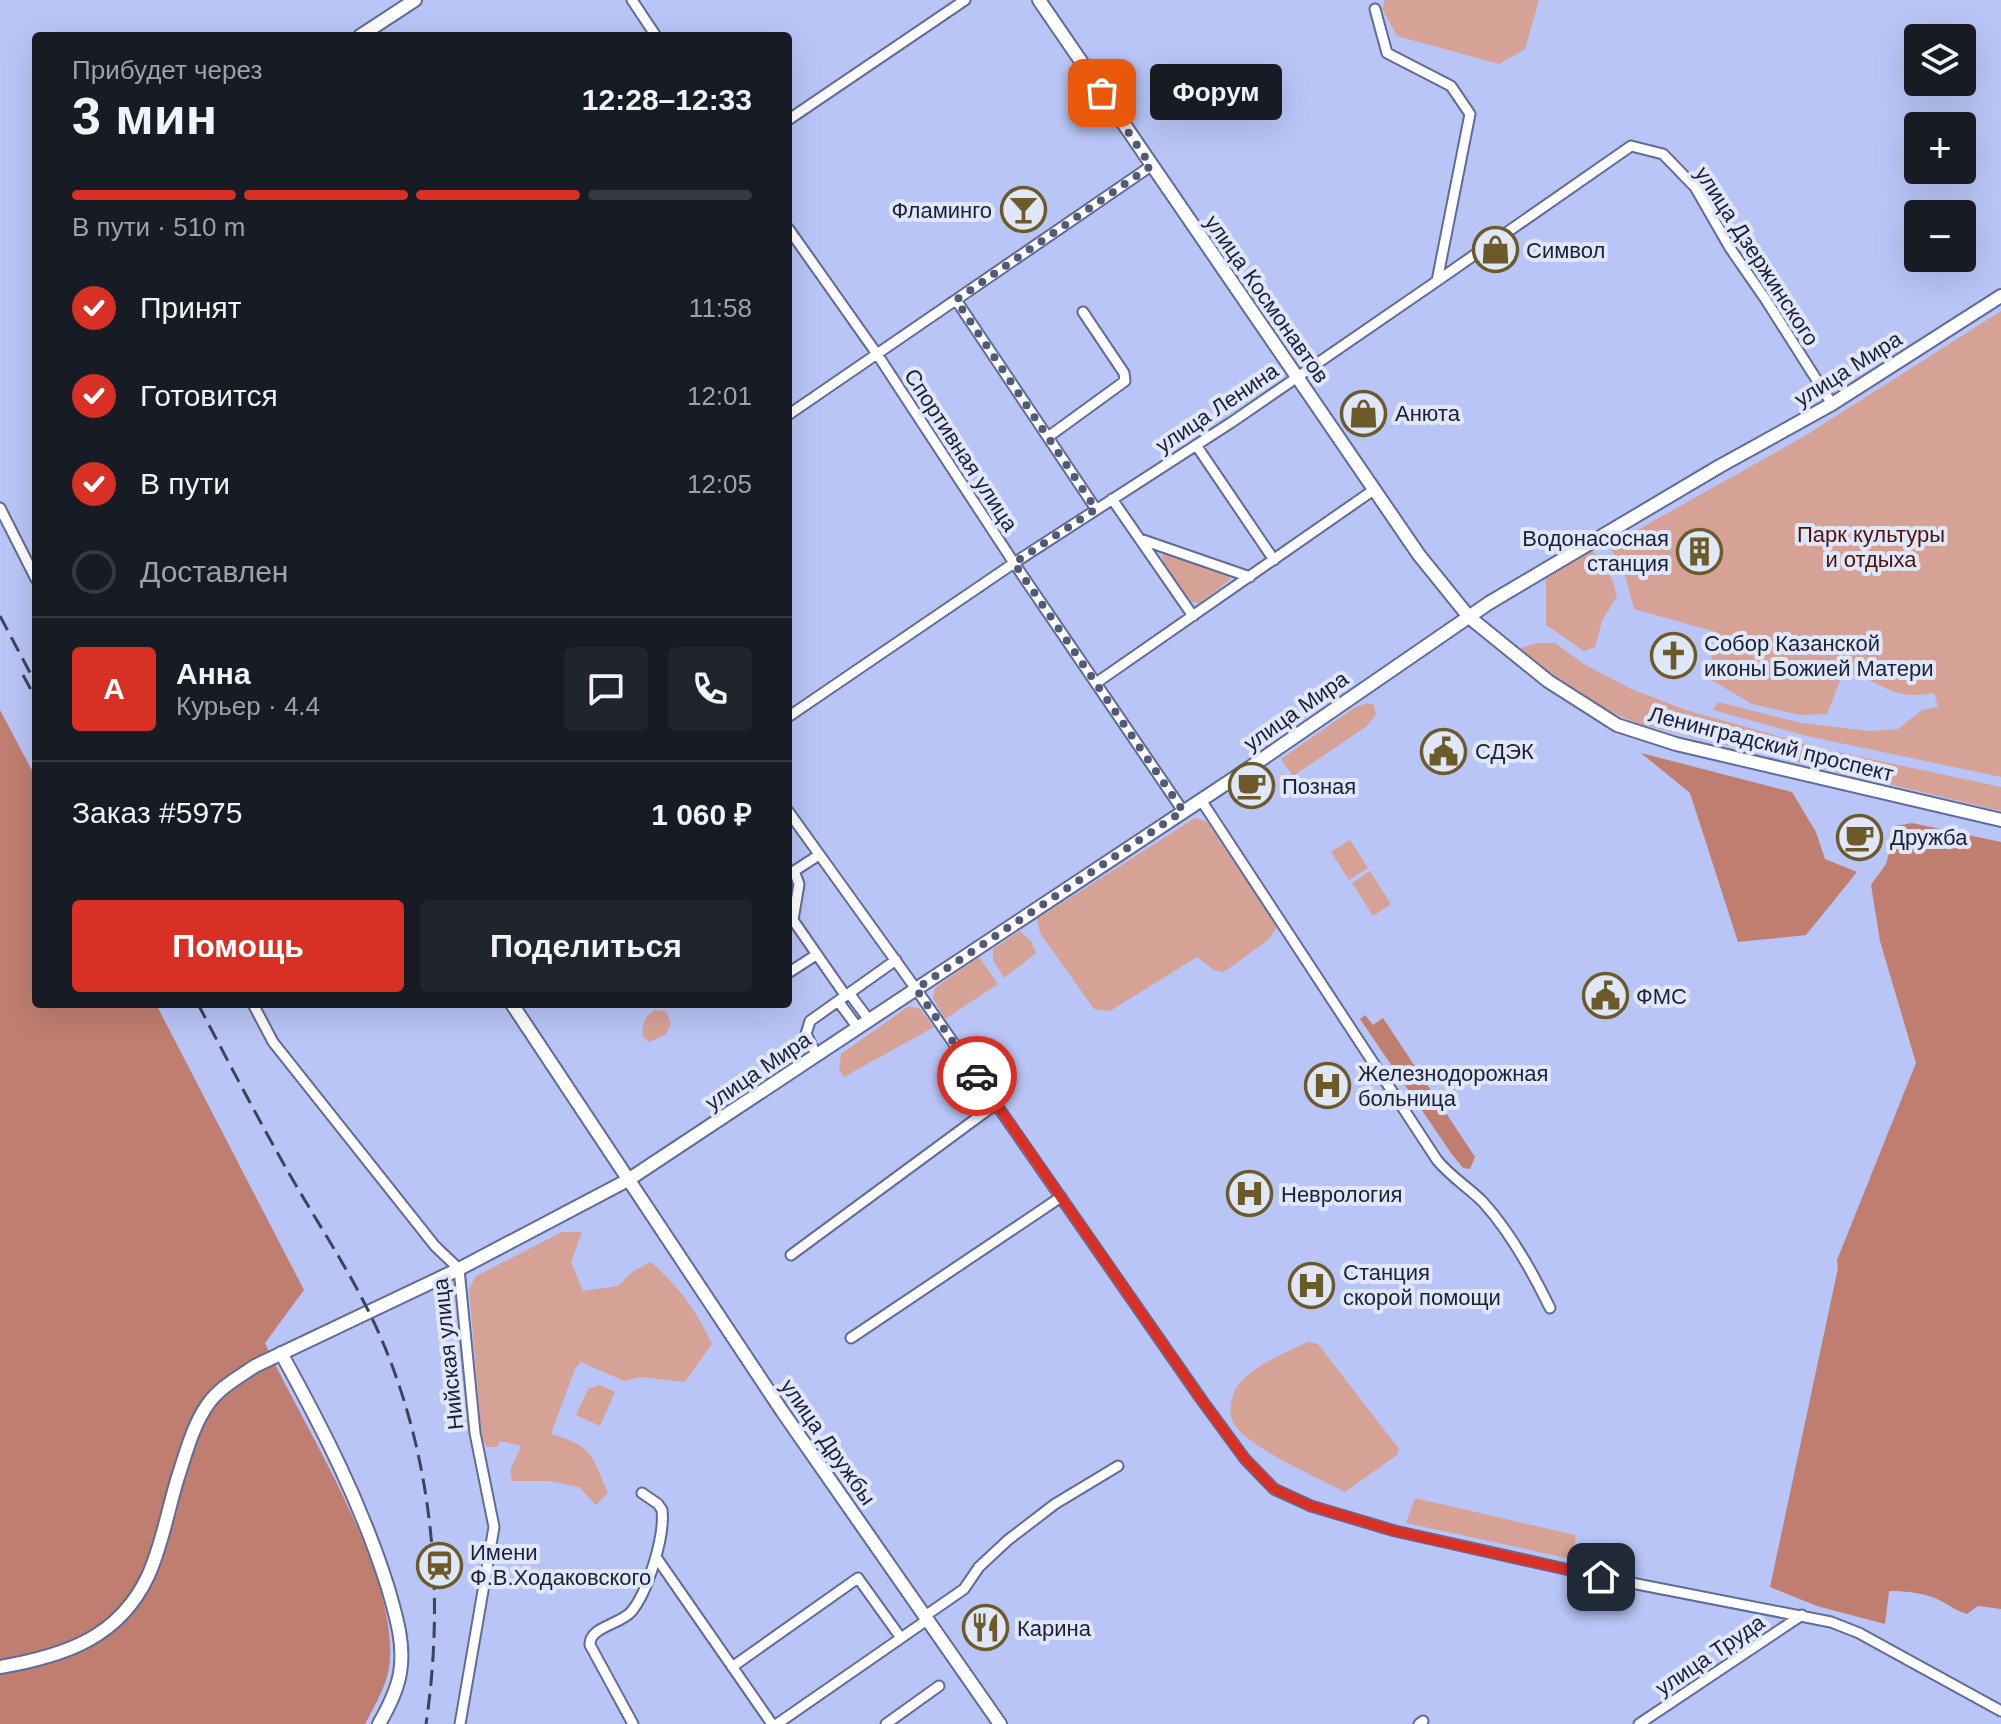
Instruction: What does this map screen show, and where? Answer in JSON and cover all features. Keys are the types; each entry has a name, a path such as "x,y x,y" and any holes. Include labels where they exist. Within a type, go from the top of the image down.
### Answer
{"street":[{"path":"366,32 415,0"},
{"path":"632,0 653,32"},
{"path":"792,117 965,0"},
{"name":"улица Космонавтов","path":"1039,0 1419,555 1469,617"},
{"path":"1375,9 1387,53 1451,86 1470,114 1437,281"},
{"name":"улица Дзержинского","path":"1437,281 1631,146 1663,154 1695,187 1730,248 1832,404"},
{"path":"792,412 1151,166"},
{"name":"Спортивная улица","path":"792,234 877,354 1014,563 1183,811"},
{"name":"улица Ленина","path":"792,714 1437,281"},
{"name":"улица Мира","path":"0,1667 81,1645 116,1622 131,1606 149,1574 190,1440 207,1405 233,1381 281,1353 459,1269 628,1180 1201,800 1469,617 1696,480 1832,404 2001,296"},
{"path":"956,300 1096,509"},
{"path":"1048,437 1125,381 1124,373 1083,312"},
{"path":"1196,445 1274,560"},
{"path":"1096,683 1375,489"},
{"path":"1112,499 1193,616"},
{"path":"0,508 32,571"},
{"path":"1138,538 1250,577"},
{"name":"Ленинградский проспект","path":"1469,617 1548,681 1617,725 1676,744 2001,820"},
{"path":"1201,800 1437,1160 1450,1176 1482,1201 1528,1263 1550,1308"},
{"path":"792,817 896,960 1236,1447 1274,1489 1311,1506 1395,1531 1601,1577 1831,1622 1859,1633 2001,1711"},
{"path":"792,872 819,855"},
{"path":"792,874 799,884 793,920 863,1024"},
{"path":"792,970 816,955"},
{"path":"817,1056 807,1039 806,1029 814,1017 896,960"},
{"name":"Нийская улица","path":"255,1008 273,1042 435,1246 459,1269 475,1433 494,1527 460,1724"},
{"name":"улица Дружбы","path":"515,1008 782,1411 1000,1724"},
{"path":"791,1255 996,1104"},
{"path":"851,1338 1061,1197"},
{"path":"281,1353 319,1421 350,1487 376,1552 399,1625 401,1671 395,1694 379,1724"},
{"path":"656,1557 775,1724 901,1638 964,1589 979,1567 1055,1504 1118,1466"},
{"path":"633,1724 590,1645 590,1639 593,1633 623,1619 633,1610 656,1557 662,1510 642,1493"},
{"path":"732,1667 858,1578 901,1638"},
{"name":"улица Труда","path":"1639,1724 1802,1615"},
{"path":"886,1724 939,1686"}],"green space":[{"path":"1385,0 1539,0 1525,49 1499,64 1397,36 1382,9"},
{"name":"Парк культуры и отдыха","path":"2001,311 2001,777 1807,736 1713,710 1718,702 1801,723 1870,731 1898,729 1922,710 1938,707 1934,693 1918,695 1895,692 1843,673 1827,714 1800,715 1752,704 1708,678 1716,632 1634,609 1624,572 1609,546 1803,437"},
{"path":"1592,550 1612,579 1617,596 1602,621 1595,647 1584,651 1546,625 1546,579"},
{"path":"1166,553 1228,573 1230,580 1199,603 1192,602 1163,563 1162,556"},
{"path":"1538,643 1555,643 1584,664 1631,689 1686,710 1819,748 2001,787 2001,811 1640,724 1576,692 1520,648"},
{"path":"1373,704 1376,714 1367,726 1293,776 1281,759 1354,708"},
{"path":"1195,818 1207,822 1277,927 1268,940 1224,972 1214,970 1197,957 1110,1011 1094,1009 1040,933 1037,919"},
{"path":"1350,840 1368,868 1349,880 1331,852"},
{"path":"1370,871 1391,904 1373,916 1352,883"},
{"path":"1020,931 1031,941 1036,953 1004,978 993,960 993,949"},
{"path":"979,957 998,984 945,1019 933,998 935,988"},
{"path":"909,1006 920,1009 934,1027 844,1077 839,1069 841,1054"},
{"path":"655,1010 666,1011 671,1024 665,1035 649,1042 643,1037 643,1025"},
{"path":"562,1232 582,1232 571,1262 583,1291 618,1286 632,1272 651,1262 686,1300 712,1344 685,1382 641,1377 624,1381 581,1362 575,1369 551,1434 583,1448 594,1461 608,1493 596,1505 579,1487 550,1481 512,1481 510,1471 521,1446 500,1441 497,1447 487,1447 482,1439 469,1289 476,1276"},
{"path":"1308,1342 1318,1344 1399,1449 1397,1455 1345,1492 1269,1452 1242,1433 1232,1420 1232,1398 1246,1377 1271,1360"},
{"path":"599,1385 615,1392 600,1426 576,1415 588,1389"},
{"path":"1415,1498 1575,1535 1576,1560 1406,1523"}],"shaded area":[{"path":"0,710 32,770 32,1008 158,1008 304,1290 265,1343 346,1502 365,1547 380,1590 389,1631 389,1668 365,1724 0,1724"},
{"path":"1641,753 1792,792 1816,832 1825,859 1857,872 1806,935 1738,942 1690,793"},
{"path":"1912,823 2001,842 2001,1609 1978,1606 1967,1614 1931,1596 1889,1591 1885,1624 1817,1606 1770,1587 1838,1268 1837,1260 1916,1063 1880,941 1871,885 1886,864 1896,826"},
{"path":"1365,1015 1373,1025 1383,1018 1475,1157 1470,1169 1463,1168 1451,1153 1360,1019"}],"railway":[{"path":"0,616 32,676"},
{"path":"23,675 32,692"},
{"path":"200,1008 278,1154 361,1296 399,1384 423,1479 434,1577 432,1675 426,1724"}],"way so far":[{"path":"977,1076 916,989 1183,811 1014,563 1096,509 956,300 1151,166 1102,93"}],"place":[{"name":"Форум","path":"1102,93"},
{"name":"Фламинго","path":"1023,210"},
{"name":"Символ","path":"1495,250"},
{"name":"Анюта","path":"1364,413"},
{"name":"Водонасосная станция","path":"1700,551"},
{"name":"Собор Казанской иконы Божией Матери","path":"1673,656"},
{"name":"СДЭК","path":"1444,751"},
{"name":"Позная","path":"1251,786"},
{"name":"Дружба","path":"1859,837"},
{"name":"ФМС","path":"1605,996"},
{"name":"Железнодорожная больница","path":"1327,1086"},
{"name":"Неврология","path":"1250,1194"},
{"name":"Станция скорой помощи","path":"1312,1285"},
{"name":"Имени Ф.В.Ходаковского","path":"439,1565"},
{"name":"Карина","path":"986,1628"}],"route":[{"path":"977,1076 1201,1399 1245,1459 1274,1489 1311,1506 1395,1531 1601,1577"}]}
